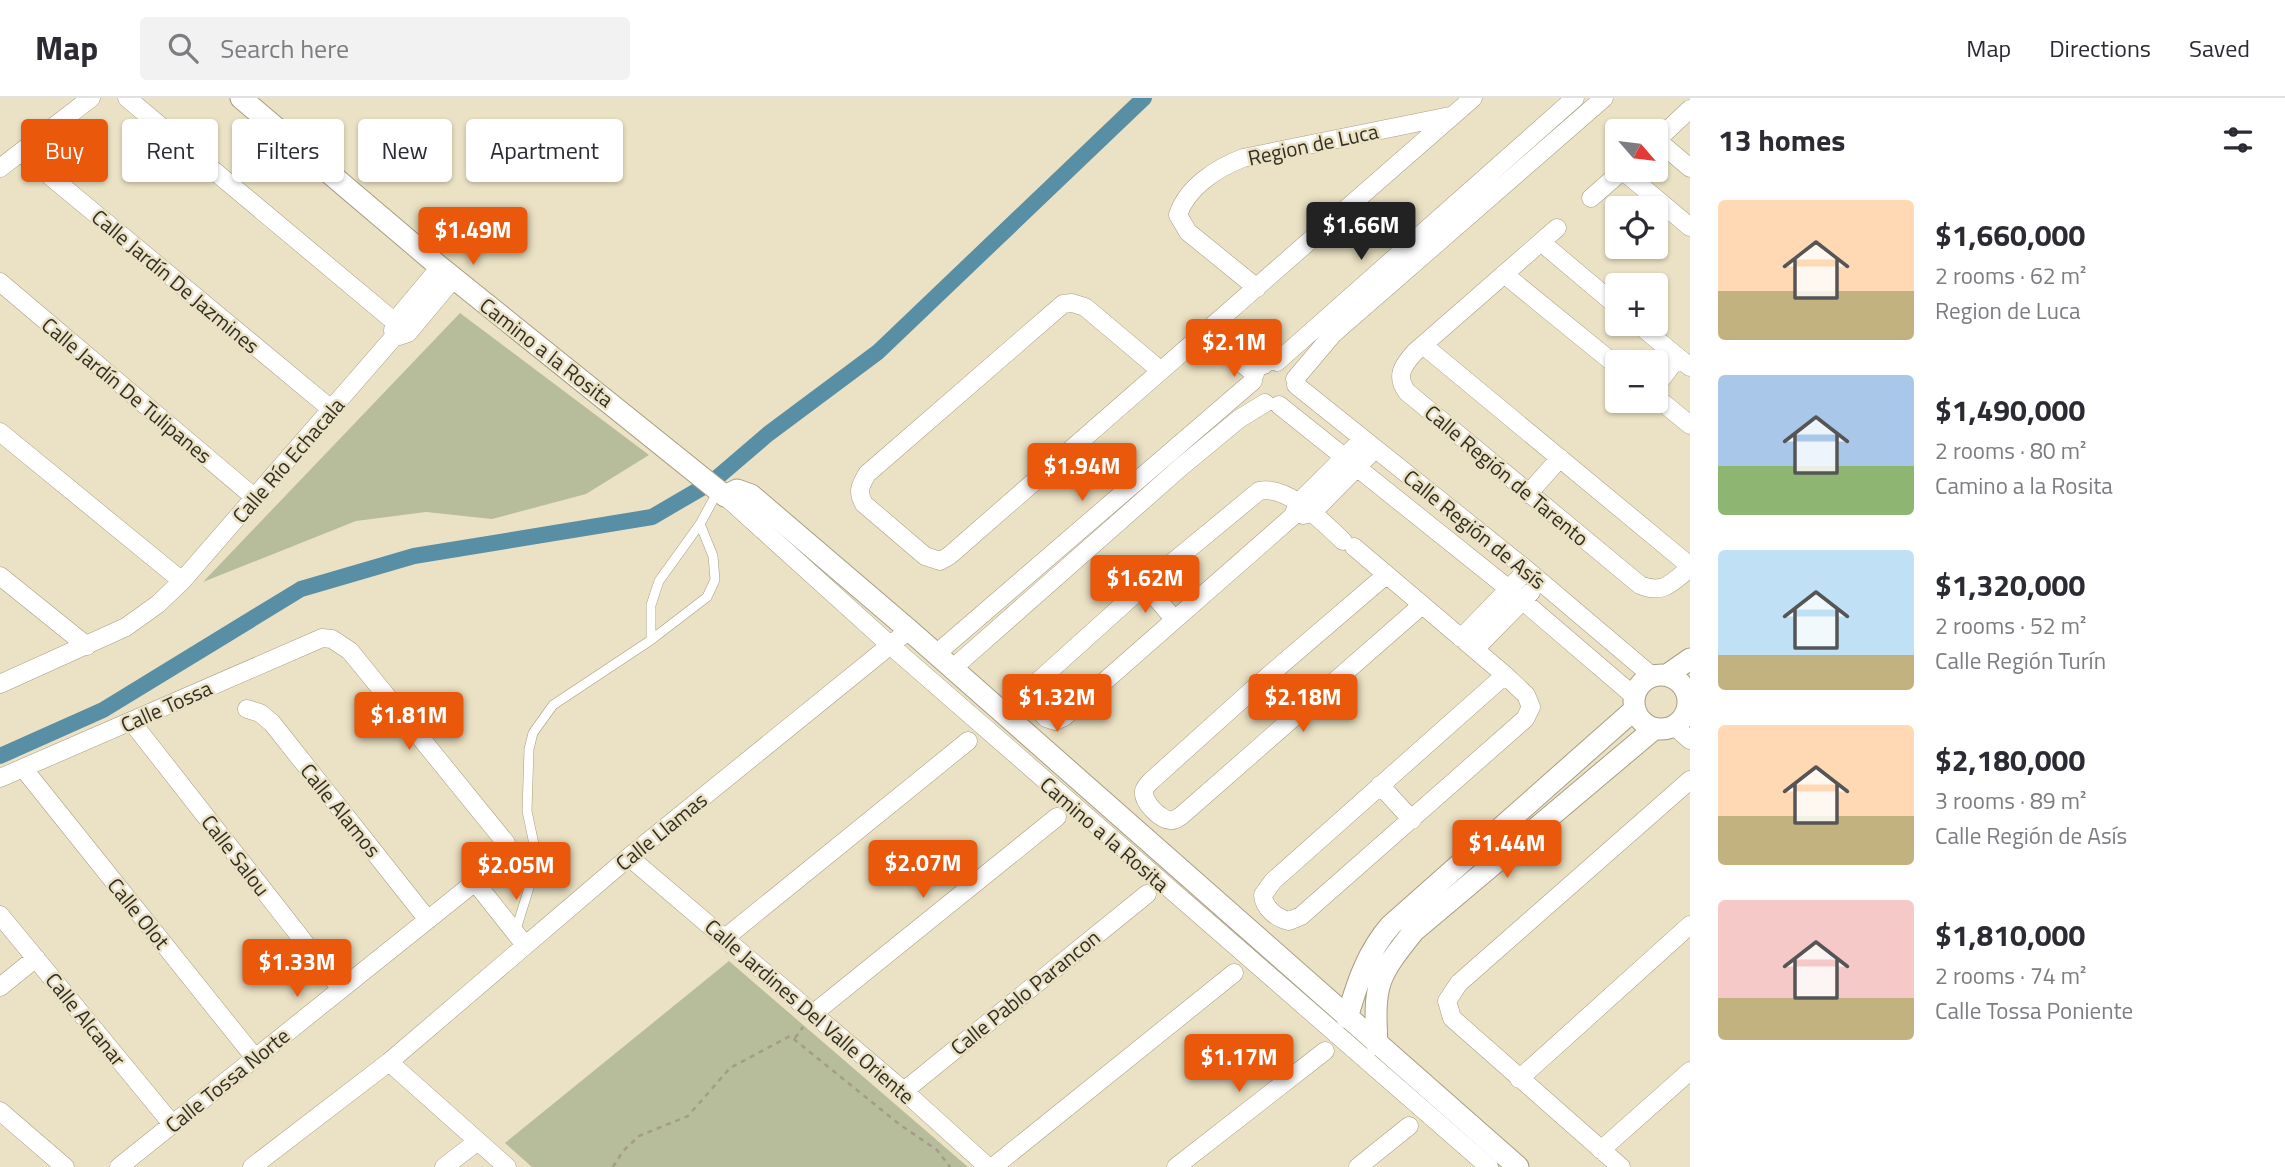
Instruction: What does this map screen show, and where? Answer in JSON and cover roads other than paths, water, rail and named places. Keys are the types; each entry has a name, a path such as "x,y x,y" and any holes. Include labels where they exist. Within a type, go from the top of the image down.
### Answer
{"street":[{"path":"64,119 91,98"},
{"path":"127,98 398,331"},
{"name":"Camino a la Rosita","path":"240,98 447,272 685,461 890,645 1489,1167"},
{"name":"Region de Luca","path":"1161,371 1085,307 1072,303 1063,304 867,474 860,485 859,494 864,504 925,556 940,561 949,556 1257,288 1473,98"},
{"path":"944,662 1098,515 1575,98"},
{"path":"944,662 1110,530 1240,419 1272,404 1287,401 1293,394 1295,382 1332,334 1604,98"},
{"path":"1668,129 1690,108"},
{"name":"Region de Luca","path":"1257,288 1188,232 1178,215 1188,197 1213,173 1243,158 1453,115"},
{"path":"1668,151 1690,168"},
{"path":"0,168 21,152"},
{"name":"Calle Jardín De Jazmines","path":"57,182 331,409"},
{"path":"1591,198 1609,182"},
{"path":"1637,182 1690,227"},
{"path":"1470,190 1483,204"},
{"name":"Calle Región de Tarento","path":"1557,228 1415,352 1402,369 1401,384 1407,392 1528,494 1640,585 1654,590 1666,587 1690,567"},
{"path":"1541,242 1605,296"},
{"name":"Calle Río Echacala","path":"0,684 126,627 158,604 182,581 255,498 447,272"},
{"path":"1504,274 1605,356"},
{"name":"Calle Jardín De Tulipanes","path":"0,282 255,498"},
{"path":"1210,329 1262,370 1289,367 1295,382"},
{"path":"1653,336 1684,362 1668,376"},
{"path":"1423,345 1690,567"},
{"path":"1262,370 1258,397 1272,404"},
{"name":"Calle Región de Asís","path":"1295,382 1660,676"},
{"name":"Calle Región de Asís","path":"1272,404 1516,595 1635,702"},
{"path":"1668,407 1690,425"},
{"path":"0,432 182,581"},
{"path":"1369,444 1301,511 1060,720 1046,718 1032,702 1030,693 1035,684 1145,585 1252,496 1267,489 1282,494 1301,511 1348,544 1506,675 1529,700 1529,714 1301,916 1289,921 1277,917 1264,901 1266,888 1506,675"},
{"path":"1528,494 1560,458"},
{"name":"Camino a la Rosita","path":"718,490 737,490 751,495 909,630 1377,1045"},
{"path":"1098,515 1110,530"},
{"path":"1386,575 1151,781 1144,792 1147,802 1167,821 1181,816 1422,605"},
{"path":"0,576 87,646"},
{"name":"Calle Región de Asís","path":"1468,643 1534,576"},
{"path":"1145,585 1174,619"},
{"name":"Calle Llamas","path":"252,1167 389,1062 520,939 629,857 909,630"},
{"name":"Calle Tossa","path":"0,778 322,638 332,639 350,650 502,835 506,842 506,853 500,862"},
{"path":"1682,717 1639,718 1635,702 1638,687 1690,659"},
{"path":"1660,676 1682,684 1682,717"},
{"path":"1260,683 1292,718"},
{"path":"1347,1018 1362,971 1376,942 1391,925 1635,702"},
{"name":"Calle Alamos","path":"247,709 260,713 272,723 428,920"},
{"path":"1518,1167 1377,1045 1375,1003 1378,983 1388,963 1414,931 1682,717"},
{"name":"Calle Salou","path":"131,721 341,989"},
{"path":"725,938 968,741"},
{"name":"Calle Olot","path":"23,768 255,1058"},
{"path":"1621,1167 1452,1018 1447,1001 1451,993 1690,780"},
{"path":"1380,785 1412,820"},
{"path":"814,1013 1057,817"},
{"name":"Calle Jardines Del Valle Oriente","path":"629,857 991,1167"},
{"name":"Calle Tossa Norte","path":"118,1167 500,862"},
{"path":"475,883 520,939"},
{"name":"Calle Pablo Parancon","path":"904,1091 1147,894"},
{"name":"Calle Alcanar","path":"0,915 172,1124"},
{"path":"1519,1079 1690,925"},
{"path":"0,987 36,958"},
{"path":"991,1167 1234,972"},
{"path":"1177,1167 1325,1052"},
{"path":"389,1062 508,1167"},
{"path":"1601,1150 1690,1071"},
{"path":"0,1111 65,1167"},
{"path":"1358,1167 1409,1126"},
{"path":"444,1167 478,1141"}],"lane":[{"path":"650,640 651,605 659,581 700,524 718,490"},
{"path":"520,939 535,849 527,811 529,749 533,733 553,705 650,640 707,597 715,580 713,556 700,524"}],"waterway":[{"path":"0,756 103,710 301,589 414,556 652,517 712,482 768,434 878,352 1144,98"}]}
